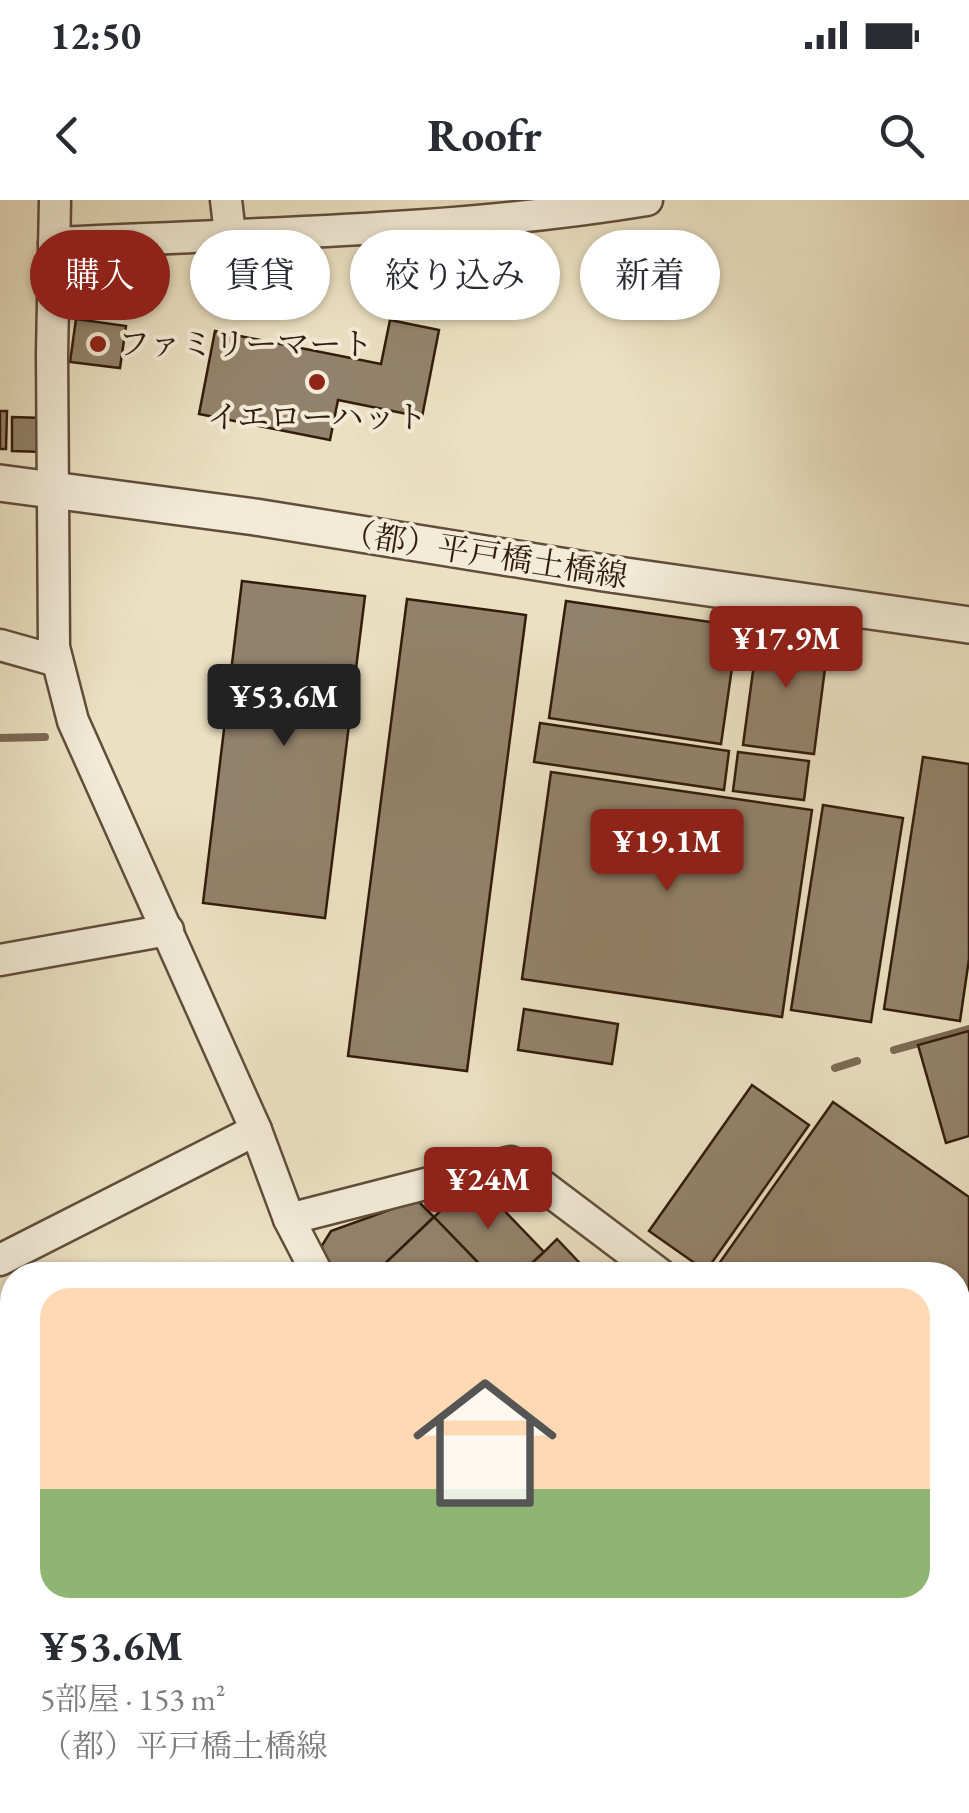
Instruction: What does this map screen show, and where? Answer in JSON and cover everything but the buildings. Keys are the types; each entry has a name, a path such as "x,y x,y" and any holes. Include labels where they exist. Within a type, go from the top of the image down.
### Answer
{"street":[{"path":"54,230 55,200"},
{"path":"226,200 230,230"},
{"path":"268,230 429,213 582,211 648,200"},
{"path":"54,320 53,623 57,660 73,721 256,1130 289,1219 311,1262"},
{"name":"（都）平戸橋土橋線","path":"0,482 969,625"},
{"path":"0,645 57,660"},
{"path":"0,960 23,959 168,930"},
{"path":"0,1260 256,1130"},
{"path":"289,1219 511,1162 644,1262"}],"waterway":[{"path":"0,738 45,737"},
{"path":"894,1050 969,1029"},
{"path":"835,1068 857,1061"}],"place":[{"name":"ファミリーマート","path":"98,344"},
{"name":"イエローハット","path":"317,382"}]}
